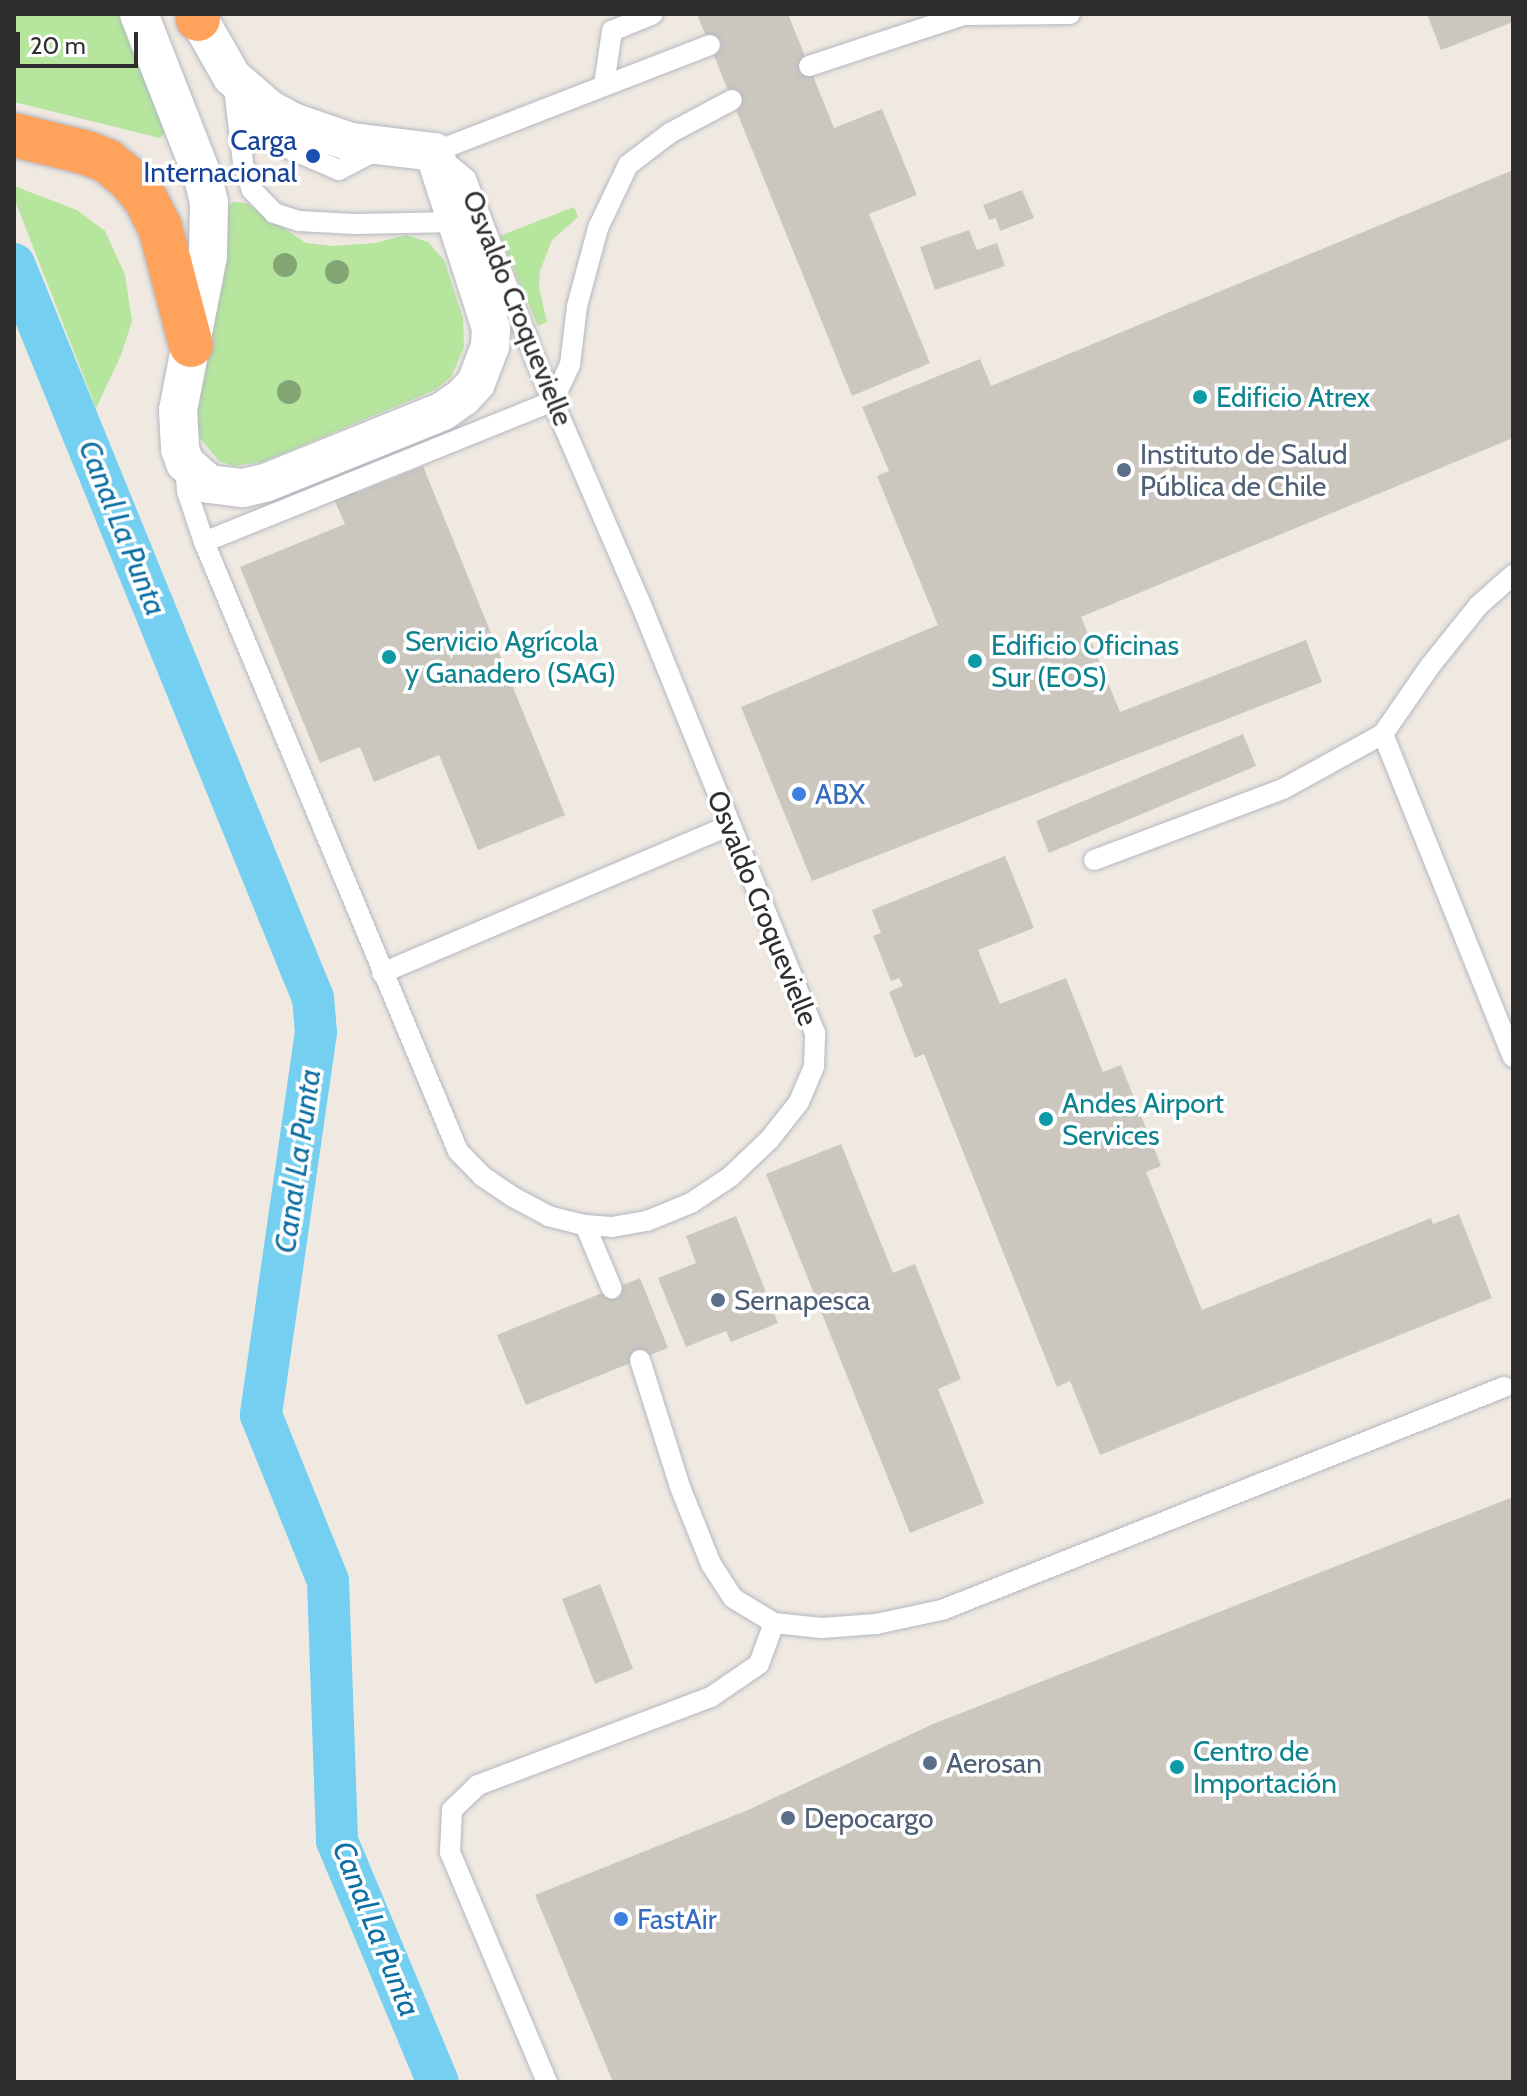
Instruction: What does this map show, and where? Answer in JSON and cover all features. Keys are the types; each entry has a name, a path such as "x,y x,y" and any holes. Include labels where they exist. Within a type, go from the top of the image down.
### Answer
{"highway":[{"path":"14,135 84,152 107,161 137,188 160,227 191,345"}],"street":[{"path":"139,14 203,177 209,202 208,256 178,410 180,449 185,463 196,475 217,486 243,488 265,483 443,411 463,397 485,363 491,328 434,152 351,142 293,122 241,86 197,16"}],"lane":[{"path":"604,85 612,31 653,14"},
{"path":"809,66 963,15 1070,14"},
{"path":"434,152 710,45"},
{"path":"241,86 243,163 252,190 274,213 299,221 355,224 457,222"},
{"path":"204,542 553,401 570,365 577,306 598,228 628,165 645,148 732,100"},
{"name":"Osvaldo Croquevielle","path":"185,463 187,491 204,542 458,1151 482,1176 513,1197 548,1216 585,1225 612,1227 647,1221 691,1203 730,1177 769,1140 799,1102 814,1066 815,1033 553,401 466,179 434,152"},
{"path":"1094,860 1283,789 1383,734 1430,666 1478,606 1513,575"},
{"path":"1383,734 1513,1057"},
{"path":"382,973 730,825"},
{"path":"585,1225 612,1289"},
{"path":"640,1360 680,1487 711,1564 733,1598 774,1623 822,1628 942,1610 1504,1387"},
{"path":"547,2082 450,1852 452,1810 478,1785 711,1697 759,1664 774,1623"}],"green space":[{"path":"14,14 123,14 172,126 160,138 14,102"},
{"path":"14,186 77,210 105,231 125,275 132,321 121,355 96,408 14,198"},
{"path":"233,202 246,203 306,243 333,246 375,243 406,235 428,242 444,260 463,318 464,347 451,377 435,390 263,462 234,466 219,461 200,438 196,391 222,212"},
{"path":"574,207 578,217 552,240 540,271 539,288 547,322 538,326 500,236"}],"building":[{"path":"697,14 788,14 834,128 882,109 917,195 869,214 930,363 852,396"},
{"path":"1427,14 1513,14 1513,22 1441,50"},
{"path":"1513,170 1513,438 1081,617 1120,712 1306,640 1322,682 812,881 741,707 938,625 877,476 889,471 862,407 980,359 991,386"},
{"path":"1022,190 1034,218 1000,231 996,218 989,220 983,205"},
{"path":"969,230 977,250 997,243 1005,266 935,290 920,247"},
{"name":"Servicio Agrícola y Ganadero (SAG)","path":"423,466 565,815 478,850 439,755 374,782 360,747 320,763 240,567 345,524 332,495 355,485 357,493"},
{"path":"1243,734 1256,766 1049,853 1036,821"},
{"name":"Andes Airport Services","path":"1005,856 1034,928 978,950 1000,1004 1066,978 1103,1072 1121,1065 1161,1166 1146,1172 1202,1310 1431,1218 1433,1224 1459,1214 1492,1298 1100,1455 1070,1381 1057,1387 924,1054 915,1058 889,992 903,986 899,978 891,981 873,936 881,933 872,910"},
{"path":"841,1144 893,1273 915,1264 961,1379 938,1389 984,1503 910,1533 766,1174"},
{"name":"Sernapesca","path":"736,1216 778,1323 731,1342 726,1331 686,1347 658,1278 696,1263 686,1236"},
{"path":"640,1278 668,1348 526,1405 497,1335"},
{"name":"Centro de Importación","path":"1513,1497 1513,2082 613,2082 535,1895 748,1810 933,1724"},
{"path":"600,1584 633,1669 595,1684 562,1599"}],"waterway":[{"name":"Canal La Punta","path":"14,264 313,998 316,1032 261,1415 328,1581 337,1841 438,2082"}],"place":[{"name":"Carga Internacional","path":"313,156"},
{"name":"Edificio Atrex","path":"1200,397"},
{"name":"Instituto de Salud Pública de Chile","path":"1124,470"},
{"name":"Servicio Agrícola y Ganadero (SAG)","path":"389,657"},
{"name":"Edificio Oficinas Sur (EOS)","path":"975,661"},
{"name":"ABX","path":"799,794"},
{"name":"Andes Airport Services","path":"1046,1119"},
{"name":"Sernapesca","path":"718,1300"},
{"name":"Aerosan","path":"930,1763"},
{"name":"Centro de Importación","path":"1177,1767"},
{"name":"Depocargo","path":"788,1818"},
{"name":"FastAir","path":"621,1919"}]}
